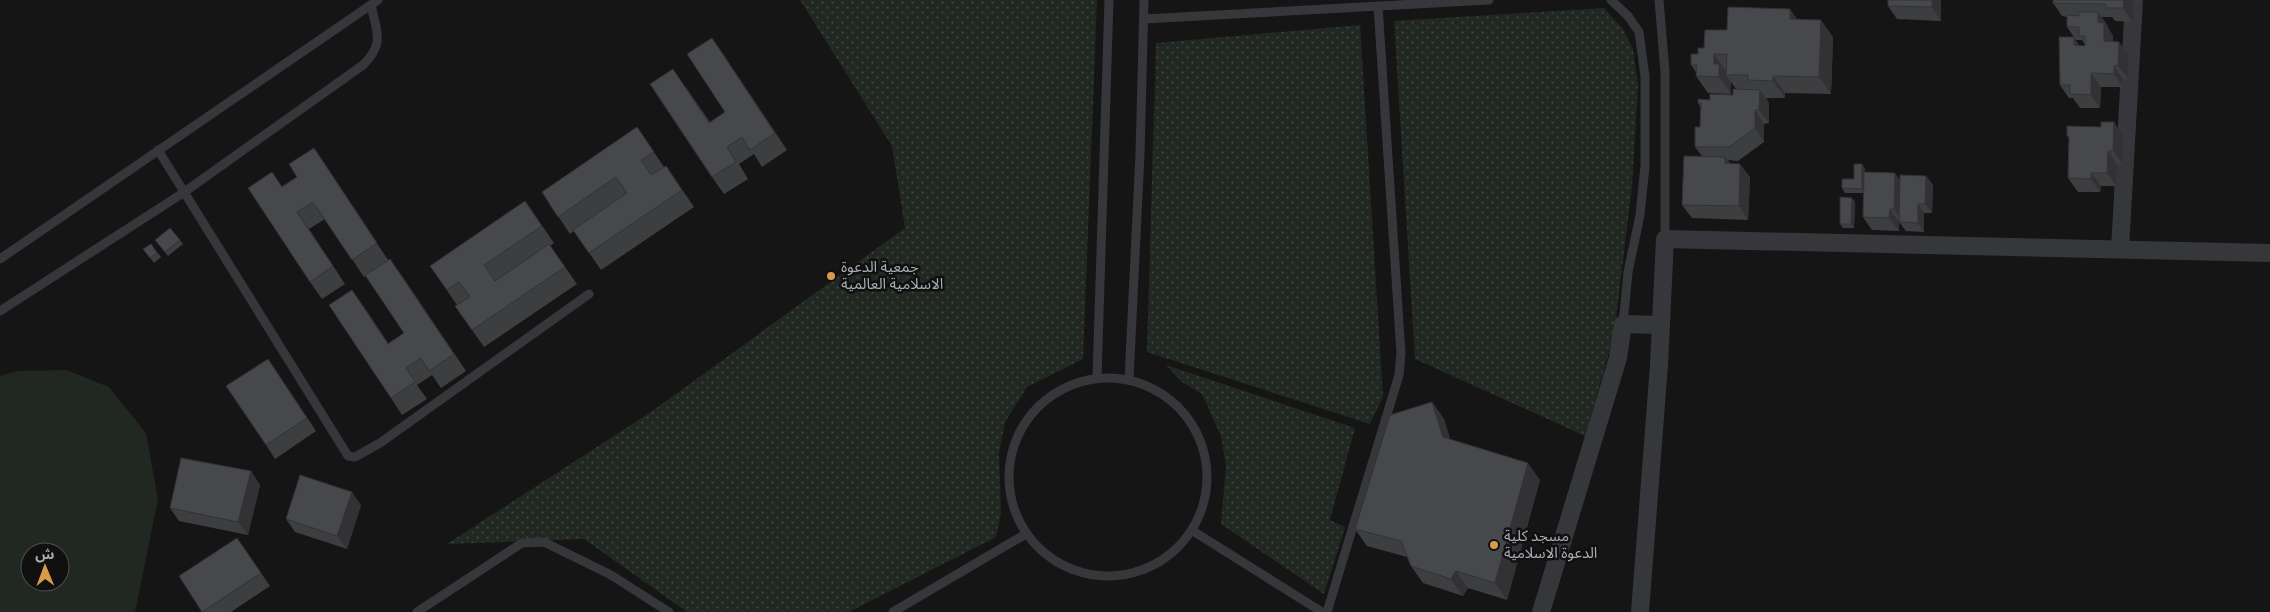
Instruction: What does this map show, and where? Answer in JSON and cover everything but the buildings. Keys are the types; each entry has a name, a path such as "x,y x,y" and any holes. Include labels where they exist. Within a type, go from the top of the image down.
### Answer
{"street":[{"path":"2120,249 2134,0"},
{"path":"1640,612 1665,239 2270,253"},
{"path":"1541,612 1618,358 1623,324 1660,326"}],"lane":[{"path":"1097,377 1109,0"},
{"path":"1129,379 1140,154 1144,0"},
{"path":"1144,19 1489,0"},
{"path":"1611,0 1628,16 1639,32 1645,76 1645,166 1640,215 1627,279 1623,324"},
{"path":"1659,0 1665,72 1665,239"},
{"path":"0,259 374,3 379,42 374,54 363,65 183,193 0,311"},
{"path":"1327,612 1398,375 1400,353 1378,6"},
{"path":"158,150 348,456 355,458 380,443 589,294"},
{"path":"1097,377 1129,379 1172,400 1201,438 1208,486 1193,531 1157,565 1110,578 1061,567 1024,535 1006,486 1015,435 1048,395 1097,377"},
{"path":"1193,531 1322,612"},
{"path":"893,612 1024,535"},
{"path":"417,612 522,543 532,541 544,542 611,575 669,612"}],"shaded area":[{"path":"800,0 1097,0 1083,359 1027,387 1005,422 999,453 1001,514 996,537 849,612 687,612 584,539 447,544 651,412 905,228 892,146"},
{"path":"1604,8 1623,29 1633,49 1638,86 1632,186 1614,335 1585,436 1415,359 1394,21"},
{"path":"1360,25 1383,397 1370,424 1147,352 1156,43"},
{"path":"1166,365 1355,428 1330,520 1345,527 1324,594 1221,524 1226,466 1221,436 1202,394 1182,382"},
{"path":"66,370 109,387 146,433 158,500 135,612 0,612 0,376 17,371"}],"place":[{"name":"جمعية الدعوة الاسلامية العالمية","path":"831,276"},
{"name":"مسجد كلية الدعوة الاسلامية","path":"1494,545"}]}
